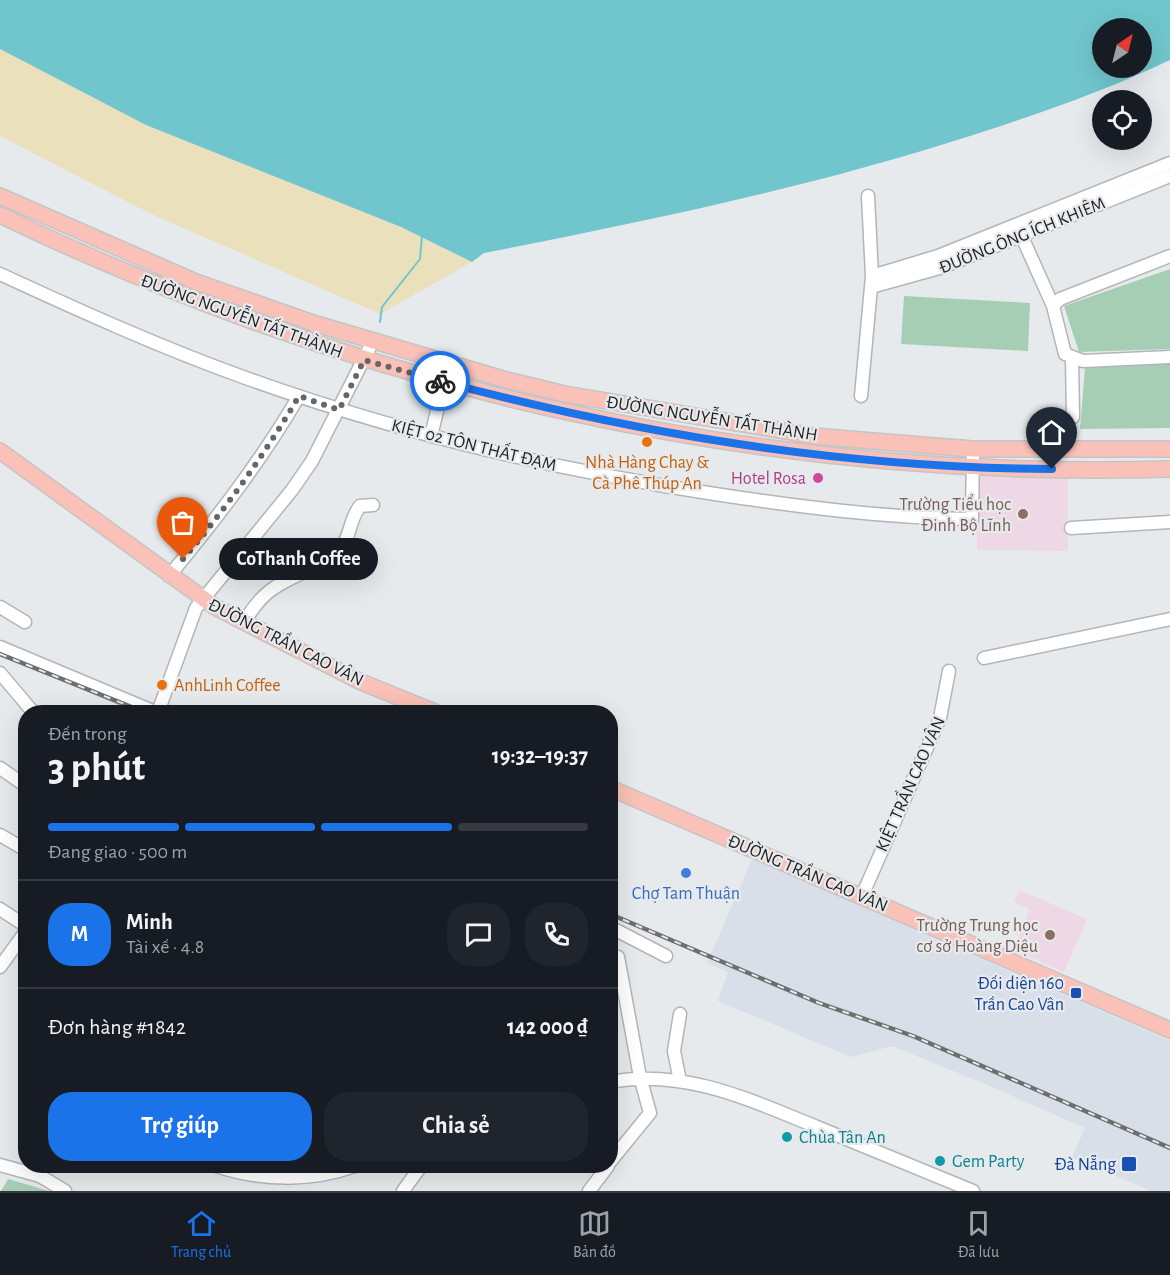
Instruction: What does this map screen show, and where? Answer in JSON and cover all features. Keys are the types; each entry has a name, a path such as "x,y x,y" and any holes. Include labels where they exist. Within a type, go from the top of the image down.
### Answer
{"main road":[{"name":"ĐƯỜNG NGUYỄN TẤT THÀNH","path":"0,196 196,282 373,341 565,394 814,436 973,448 1170,449"},
{"name":"ĐƯỜNG NGUYỄN TẤT THÀNH","path":"0,215 69,248 190,299 364,360 550,410 839,457 974,468 1170,469"},
{"path":"69,248 76,231"},
{"path":"682,432 684,413"},
{"name":"ĐƯỜNG TRẦN CAO VÂN","path":"0,451 203,599 361,682 418,705"},
{"name":"ĐƯỜNG TRẦN CAO VÂN","path":"618,791 1170,1030"}],"street":[{"name":"ĐƯỜNG ÔNG ÍCH KHIÊM","path":"872,282 943,267 1018,230 1170,163"},
{"name":"ĐƯỜNG ÔNG ÍCH KHIÊM","path":"1018,230 1170,176"},
{"path":"861,396 872,282 868,196"},
{"path":"1018,230 1053,306 1069,356 1073,417"},
{"path":"1053,306 1060,299 1170,256"},
{"name":"KIỆT 02 TÔN THẤT ĐẠM","path":"0,274 153,342 339,410 430,436 666,487 801,507 928,519 972,519 974,468"},
{"path":"160,705 196,608 292,490 312,461 373,341"},
{"path":"1069,356 1083,361 1170,357"},
{"path":"430,436 444,382"},
{"path":"169,576 226,508 265,453 299,396"},
{"path":"973,448 974,468"},
{"path":"244,622 262,598 275,587 338,552 345,542 354,512 360,506 373,505"},
{"path":"1071,528 1170,522"},
{"path":"0,607 25,622"},
{"path":"984,658 1170,619"},
{"path":"0,647 140,705"},
{"name":"KIỆT TRẦN CAO VÂN","path":"862,896 940,718 949,671"},
{"path":"0,674 27,705"},
{"path":"0,768 18,780"},
{"path":"0,834 18,845"},
{"path":"0,909 18,921"},
{"path":"618,931 666,956"},
{"path":"0,967 18,942"},
{"path":"618,957 640,1077 650,1113 618,1154"},
{"path":"680,1014 674,1051 680,1081"},
{"path":"618,1081 640,1077 703,1084 740,1096 973,1191"},
{"path":"0,1165 18,1170"},
{"path":"29,1173 40,1176 65,1191"},
{"path":"248,1173 298,1178 329,1173"},
{"path":"403,1191 416,1173"},
{"path":"589,1191 603,1173"}],"shaded area":[{"name":"Trường Tiểu học Đinh Bộ Lĩnh","path":"977,477 1068,478 1068,551 977,550"},
{"path":"752,859 1170,1041 1170,1191 1151,1191 1072,1157 1085,1128 985,1084 892,1046 851,1057 718,1001 728,972 707,963"},
{"name":"Trường Trung học cơ sở Hoàng Diệu","path":"1019,890 1087,919 1064,972 1013,950 1030,909 1014,902"}],"green space":[{"path":"1170,269 1170,349 1079,352 1064,306"},
{"path":"904,296 1030,303 1028,351 901,344"},
{"path":"1170,362 1170,428 1080,429 1085,367"},
{"path":"8,1179 49,1191 1,1191"}],"sand":[{"path":"0,49 146,125 401,227 472,262 380,314 149,213 0,136"}],"water":[{"path":"0,0 1170,0 1170,60 1152,68 1152,18 1092,18 1092,78 1130,78 1100,90 1092,90 1092,93 1071,101 970,136 850,171 729,202 484,253 472,262 401,227 146,125 0,49"}],"waterway":[{"path":"380,322 382,307 420,259 422,236"}],"railway":[{"path":"0,654 127,705"},
{"path":"618,917 819,1003 913,1036 1170,1148"}],"way so far":[{"path":"183,559 226,508 265,453 299,396 339,410 364,360 440,381"}],"place":[{"name":"Nhà Hàng Chay & Cà Phê Thúp An","path":"647,442"},
{"name":"Hotel Rosa","path":"818,478"},
{"name":"Trường Tiểu học Đinh Bộ Lĩnh","path":"1023,514"},
{"name":"CoThanh Coffee","path":"183,559"},
{"name":"AnhLinh Coffee","path":"162,685"},
{"name":"Chợ Tam Thuận","path":"686,873"},
{"name":"Trường Trung học cơ sở Hoàng Diệu","path":"1050,935"},
{"name":"Đối diện 160 Trần Cao Vân","path":"1076,993"},
{"name":"Chùa Tân An","path":"787,1137"},
{"name":"Gem Party","path":"940,1161"},
{"name":"Đà Nẵng","path":"1129,1164"}],"route":[{"path":"440,381 550,410 768,447 852,459 953,467 1052,469"}]}
